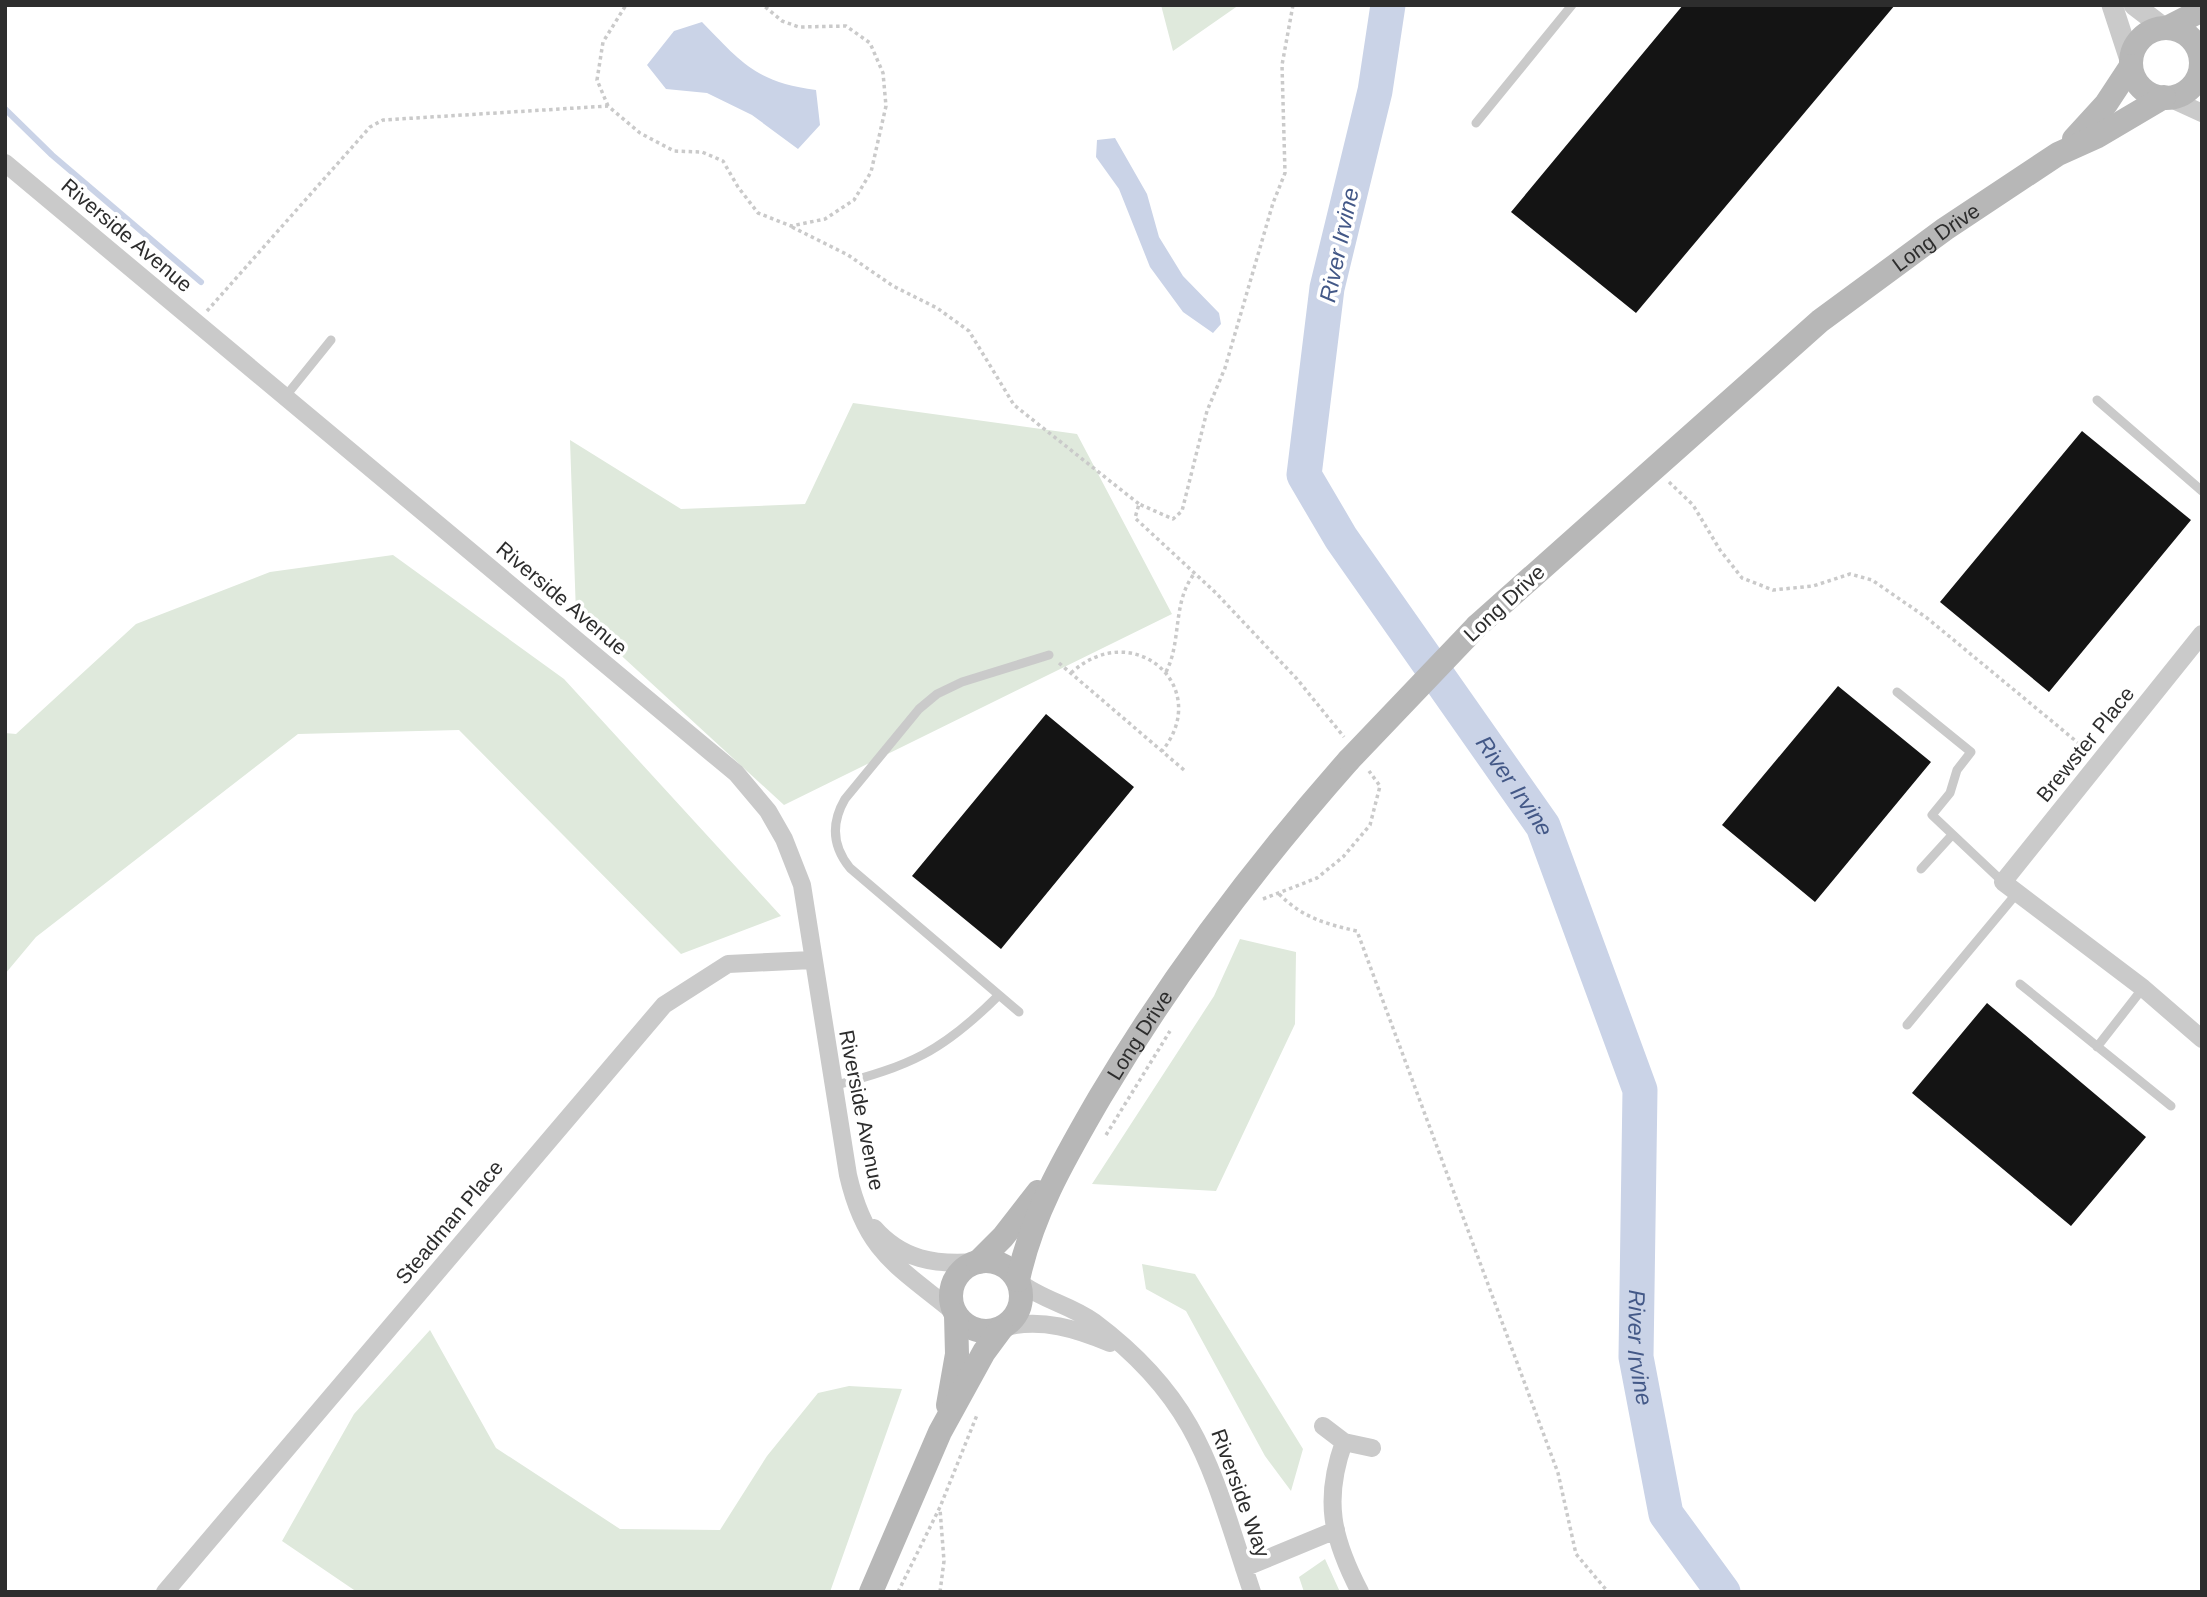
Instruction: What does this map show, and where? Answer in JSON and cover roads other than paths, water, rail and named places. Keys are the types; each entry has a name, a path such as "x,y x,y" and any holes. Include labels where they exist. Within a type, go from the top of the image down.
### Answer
{"main road":[{"path":"2165,28 2186,34 2199,50 2201,61 2195,83 2177,95 2165,97 2155,95 2139,84 2131,65 2137,43 2144,35 2202,10"},
{"name":"Long Drive","path":"977,1262 1003,1237 1062,1161 1121,1063 1211,928 1294,822 1349,760 1477,626 1820,321 1945,229 2058,154 2091,124 2131,65"},
{"name":"Long Drive","path":"2058,154 2098,136 2165,97"},
{"name":"Long Drive","path":"1018,1281 1029,1236 1062,1161"},
{"path":"871,1592 940,1432 984,1352 1013,1320 1022,1302 1018,1281 1001,1264 977,1262 956,1277 951,1301 956,1314 963,1323 981,1331 1003,1328"},
{"path":"940,1432 955,1371 956,1314"}],"street":[{"path":"2112,5 2131,65"},
{"path":"2134,5 2165,28"},
{"path":"2165,97 2202,113"},
{"name":"Riverside Avenue","path":"5,163 736,773 768,811 794,862 805,901 812,960 848,1175 858,1209 876,1246 887,1259 956,1314"},
{"name":"Brewster Place","path":"2010,888 2100,761 2202,634"},
{"path":"2010,888 2143,988 2202,1039"},
{"name":"Steadman Place","path":"165,1592 664,1005 728,964 812,960"},
{"name":"Riverside Avenue","path":"858,1209 881,1236 912,1256 943,1264 977,1262"},
{"name":"Riverside Way","path":"1018,1281 1045,1300 1092,1321 1127,1350 1168,1392 1195,1432 1215,1477 1252,1592"},
{"name":"Riverside Way","path":"1003,1328 1034,1322 1052,1325 1087,1333 1127,1350"},
{"path":"1323,1426 1344,1442 1372,1448"},
{"path":"1344,1442 1331,1488 1336,1530 1360,1592"},
{"path":"1244,1568 1336,1530"}],"lane":[{"path":"1476,123 1572,5"},
{"path":"285,397 331,340"},
{"path":"2097,400 2202,491"},
{"path":"1019,1012 850,868 836,844 836,817 845,799 926,701 962,682 1049,655"},
{"path":"1897,692 1970,752 1957,769 1950,793 1932,815 2010,888 1908,1025"},
{"path":"1921,869 1952,835"},
{"path":"2020,984 2171,1106"},
{"path":"2097,1047 2143,988"},
{"path":"833,1086 887,1072 926,1056 974,1020 999,995"}],"water":[{"path":"702,22 728,49 764,76 778,82 816,90 820,125 798,149 752,115 707,93 666,89 647,65 674,31"},
{"path":"1115,138 1147,194 1159,237 1183,276 1219,313 1221,324 1213,333 1183,312 1150,267 1119,189 1096,157 1097,140"}],"waterway":[{"name":"River Irvine","path":"1388,5 1375,91 1327,288 1304,475 1341,538 1543,826 1640,1090 1636,1357 1666,1514 1723,1592"},
{"path":"5,109 52,155 201,282"}]}
